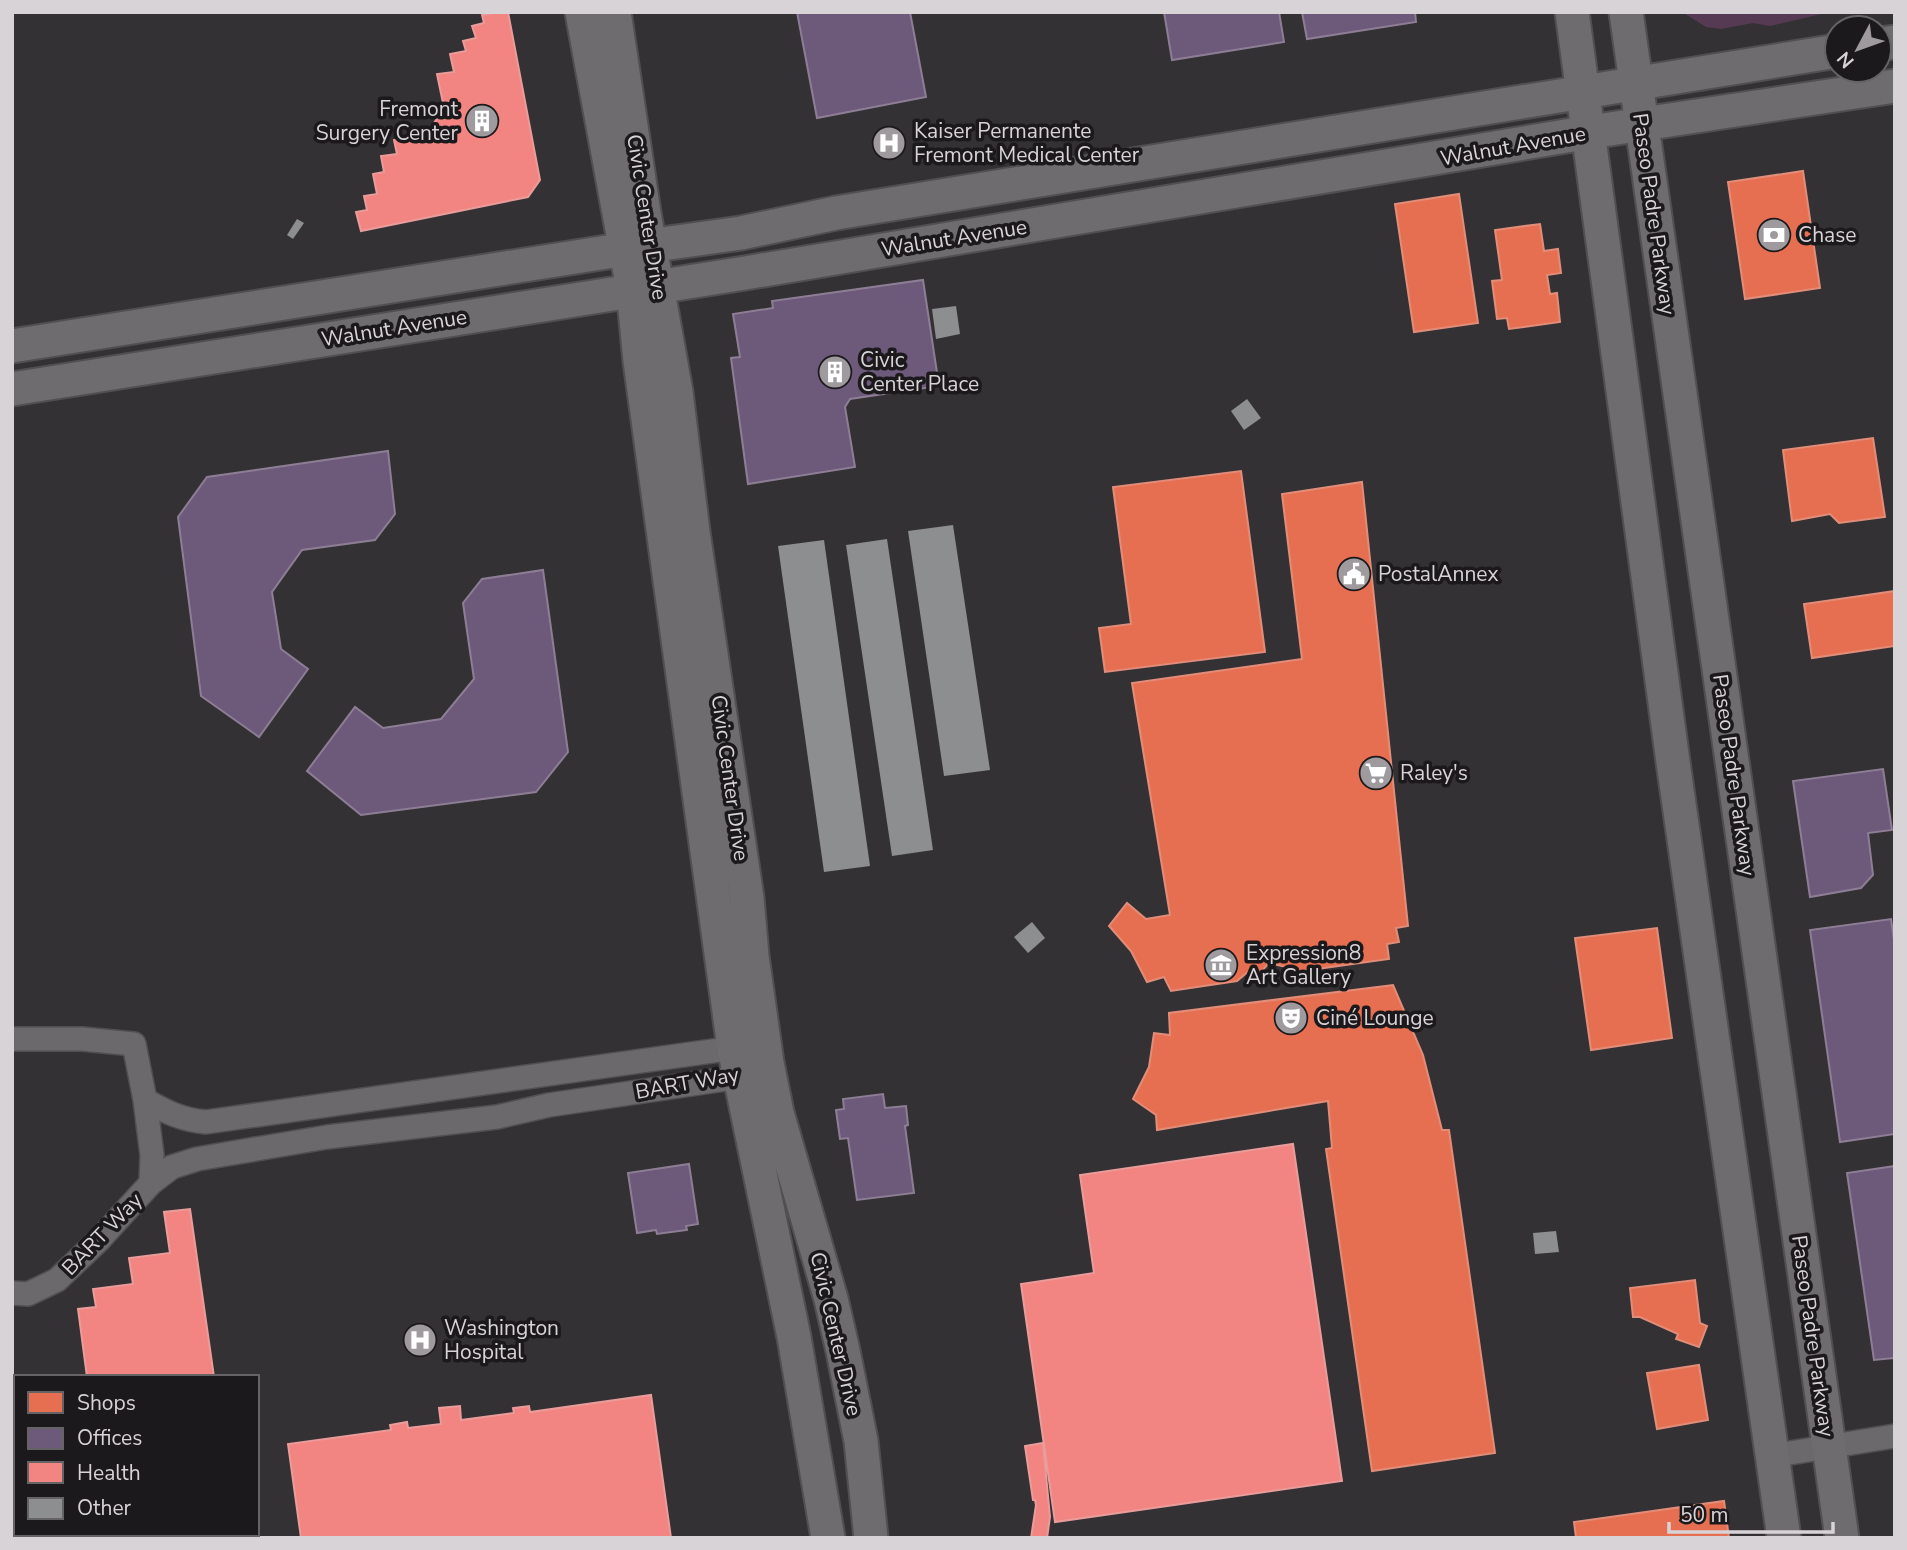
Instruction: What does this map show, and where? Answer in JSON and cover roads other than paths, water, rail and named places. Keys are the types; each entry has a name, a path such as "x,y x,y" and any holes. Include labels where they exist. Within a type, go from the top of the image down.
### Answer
{"main road":[{"name":"Civic Center Drive","path":"582,12 638,247 645,287 640,361 746,1063 828,1538"},
{"name":"Civic Center Drive","path":"614,12 644,214 638,247"},
{"path":"1572,12 1673,762 1784,1538"},
{"name":"Paseo Padre Parkway","path":"1626,12 1842,1538"},
{"name":"Walnut Avenue","path":"12,346 741,233 836,214 1823,53"},
{"name":"Walnut Avenue","path":"12,389 745,273 1590,132 1895,86"},
{"name":"Civic Center Drive","path":"746,1063 777,1113 831,1299 861,1441 871,1538"}],"street":[{"name":"BART Way","path":"12,1039 82,1039 134,1044 152,1155 151,1183"},
{"name":"BART Way","path":"145,1100 171,1115 188,1121 206,1122 746,1063"},
{"name":"BART Way","path":"12,1293 28,1294 57,1280 99,1240 151,1183 172,1167 211,1156 327,1138 497,1117 746,1063"},
{"path":"1771,1456 1895,1436"}],"place":[{"name":"Fremont Surgery Center","path":"482,121"},
{"name":"Kaiser Permanente Fremont Medical Center","path":"889,143"},
{"name":"Chase","path":"1774,235"},
{"name":"Civic Center Place","path":"835,372"},
{"name":"PostalAnnex","path":"1354,574"},
{"name":"Raley's","path":"1376,773"},
{"name":"Expression8 Art Gallery","path":"1221,965"},
{"name":"Ciné Lounge","path":"1291,1018"},
{"name":"Washington Hospital","path":"420,1340"}]}
